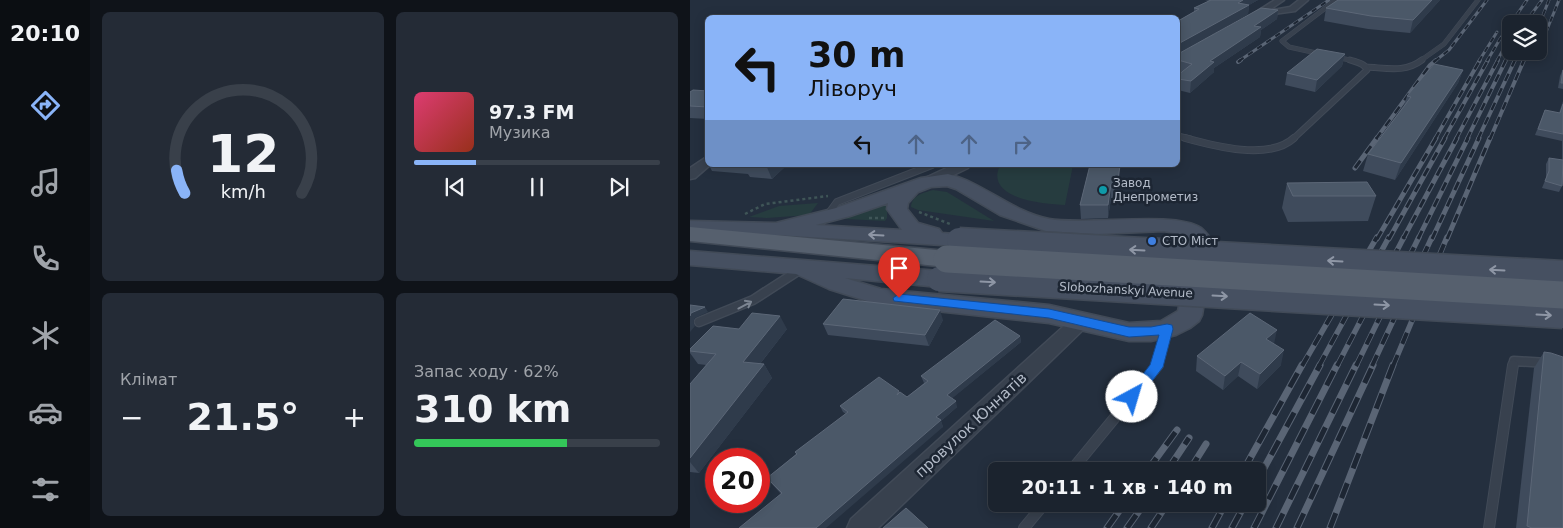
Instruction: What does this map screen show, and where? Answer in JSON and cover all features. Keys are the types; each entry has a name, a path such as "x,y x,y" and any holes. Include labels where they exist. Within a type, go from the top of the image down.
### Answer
{"main road":[{"path":"776,228 826,217 924,179 948,180 959,171 1007,211 1046,225 1096,228 1164,225 1185,229 1194,233 1203,243 1190,315 1167,329 1151,332 1129,332 1049,314 880,296 837,284 802,268"},
{"path":"924,179 898,202 897,209 911,228 949,259"},
{"name":"Slobozhanskyi Avenue","path":"690,227 776,228 949,259 1563,295"},
{"name":"Slobozhanskyi Avenue","path":"690,234 1563,316"},
{"name":"Slobozhanskyi Avenue","path":"690,249 949,259 1563,274"},
{"name":"Slobozhanskyi Avenue","path":"690,258 896,275 949,259"},
{"path":"880,296 877,290 878,285 887,277 896,275"}],"street":[{"path":"1240,24 1280,0"},
{"path":"1256,16 1292,9 1304,0"},
{"path":"690,175 705,162"},
{"name":"провулок Юннатів","path":"860,528 1081,321"}],"lane":[{"path":"1336,0 1284,39 1283,43 1294,49 1351,60 1366,67 1406,69 1413,67 1444,44 1478,0"},
{"path":"1180,136 1236,150 1256,151 1275,149 1289,143 1365,72 1366,67"},
{"path":"826,217 837,202 924,179"},
{"path":"699,322 743,306 802,268"},
{"path":"1078,462 1156,367 1167,329"},
{"path":"1488,528 1514,361 1563,364"},
{"path":"1024,528 1037,512"}],"path":[{"path":"1192,47 1220,29"},
{"path":"742,215 765,204 834,195"}],"green space":[{"path":"999,167 1073,167 1065,205 1031,201 1018,197 1000,185 997,176"},
{"path":"933,190 947,192 994,221 918,210 911,207 916,197"},
{"path":"887,202 887,218 885,221 845,219 846,217"},
{"path":"818,203 809,215 767,218 749,217 779,206"}],"building":[{"path":"1211,0 1243,0 1238,3 1249,5 1180,43 1180,20 1199,9 1194,8"},
{"path":"1338,0 1432,0 1413,20 1371,16 1326,8"},
{"path":"1261,8 1278,10 1254,26 1261,27 1210,61 1214,62 1191,81 1180,79 1180,73 1192,64 1180,61 1180,53"},
{"path":"1317,49 1345,54 1317,80 1287,73"},
{"path":"1434,64 1463,70 1401,163 1368,154 1411,97 1407,96"},
{"path":"693,90 705,91 705,107 690,106 690,92"},
{"path":"1563,104 1563,134 1538,129 1545,110 1560,113"},
{"path":"1549,158 1563,160 1562,186 1545,181 1549,171"},
{"name":"Завод Днепрометиз","path":"1090,167 1120,167 1117,185 1111,184 1108,205 1080,205"},
{"path":"1367,182 1376,196 1293,196 1287,183"},
{"path":"843,299 940,310 925,335 823,324"},
{"path":"690,305 705,307 691,313 690,316"},
{"path":"752,313 780,316 743,362 764,364 690,458 690,384 716,354 690,351 690,349 713,326 739,329"},
{"path":"1250,313 1277,330 1266,339 1284,350 1260,374 1241,362 1225,376 1197,356"},
{"path":"995,320 1020,336 947,395 956,401 936,417 941,420 816,528 739,528 757,513 770,513 770,503 782,493 770,481 770,476 797,454 795,452 848,412 840,406 879,377 899,391 897,395 900,392 907,397 928,381 921,376"},
{"path":"1544,352 1563,357 1563,528 1532,528 1527,526"},
{"path":"906,508 928,528 883,528"}],"railway":[{"path":"1239,61 1329,0"},
{"path":"1435,61 1449,50 1487,0"},
{"path":"1487,61 1527,0"},
{"path":"1531,15 1542,0"},
{"path":"1543,15 1549,0"},
{"path":"1547,30 1559,0"},
{"path":"1479,61 1497,32"},
{"path":"1497,61 1502,52"},
{"path":"1376,139 1430,65 1436,60"},
{"path":"1435,139 1480,60"},
{"path":"1444,139 1488,60"},
{"path":"1456,139 1498,60"},
{"path":"1467,139 1506,60"},
{"path":"1478,139 1515,60"},
{"path":"1490,139 1524,60"},
{"path":"1355,168 1377,138"},
{"path":"1377,239 1436,138"},
{"path":"1389,239 1445,138"},
{"path":"1403,239 1457,138"},
{"path":"1418,239 1468,138"},
{"path":"1432,239 1479,138"},
{"path":"1447,239 1490,138"},
{"path":"1302,366 1377,237"},
{"path":"1319,366 1389,237"},
{"path":"1337,366 1404,237"},
{"path":"1356,366 1419,237"},
{"path":"1372,366 1432,237"},
{"path":"1393,366 1447,237"},
{"path":"1248,462 1302,365"},
{"path":"1266,465 1320,365"},
{"path":"1254,528 1337,365"},
{"path":"1276,528 1356,365"},
{"path":"1297,528 1373,365"},
{"path":"1330,528 1393,365"},
{"path":"1154,462 1177,430"},
{"path":"1173,462 1189,438"},
{"path":"1195,462 1206,444"},
{"path":"1107,528 1118,512"},
{"path":"1127,528 1138,512"},
{"path":"1151,528 1162,512"},
{"path":"1212,528 1221,512"},
{"path":"1232,528 1241,512"}],"place":[{"name":"Завод Днепрометиз","path":"1103,190"},
{"name":"СТО Міст","path":"1152,241"}],"route":[{"path":"899,298 1049,314 1129,332 1151,332 1167,329 1156,367 1132,397"}]}
